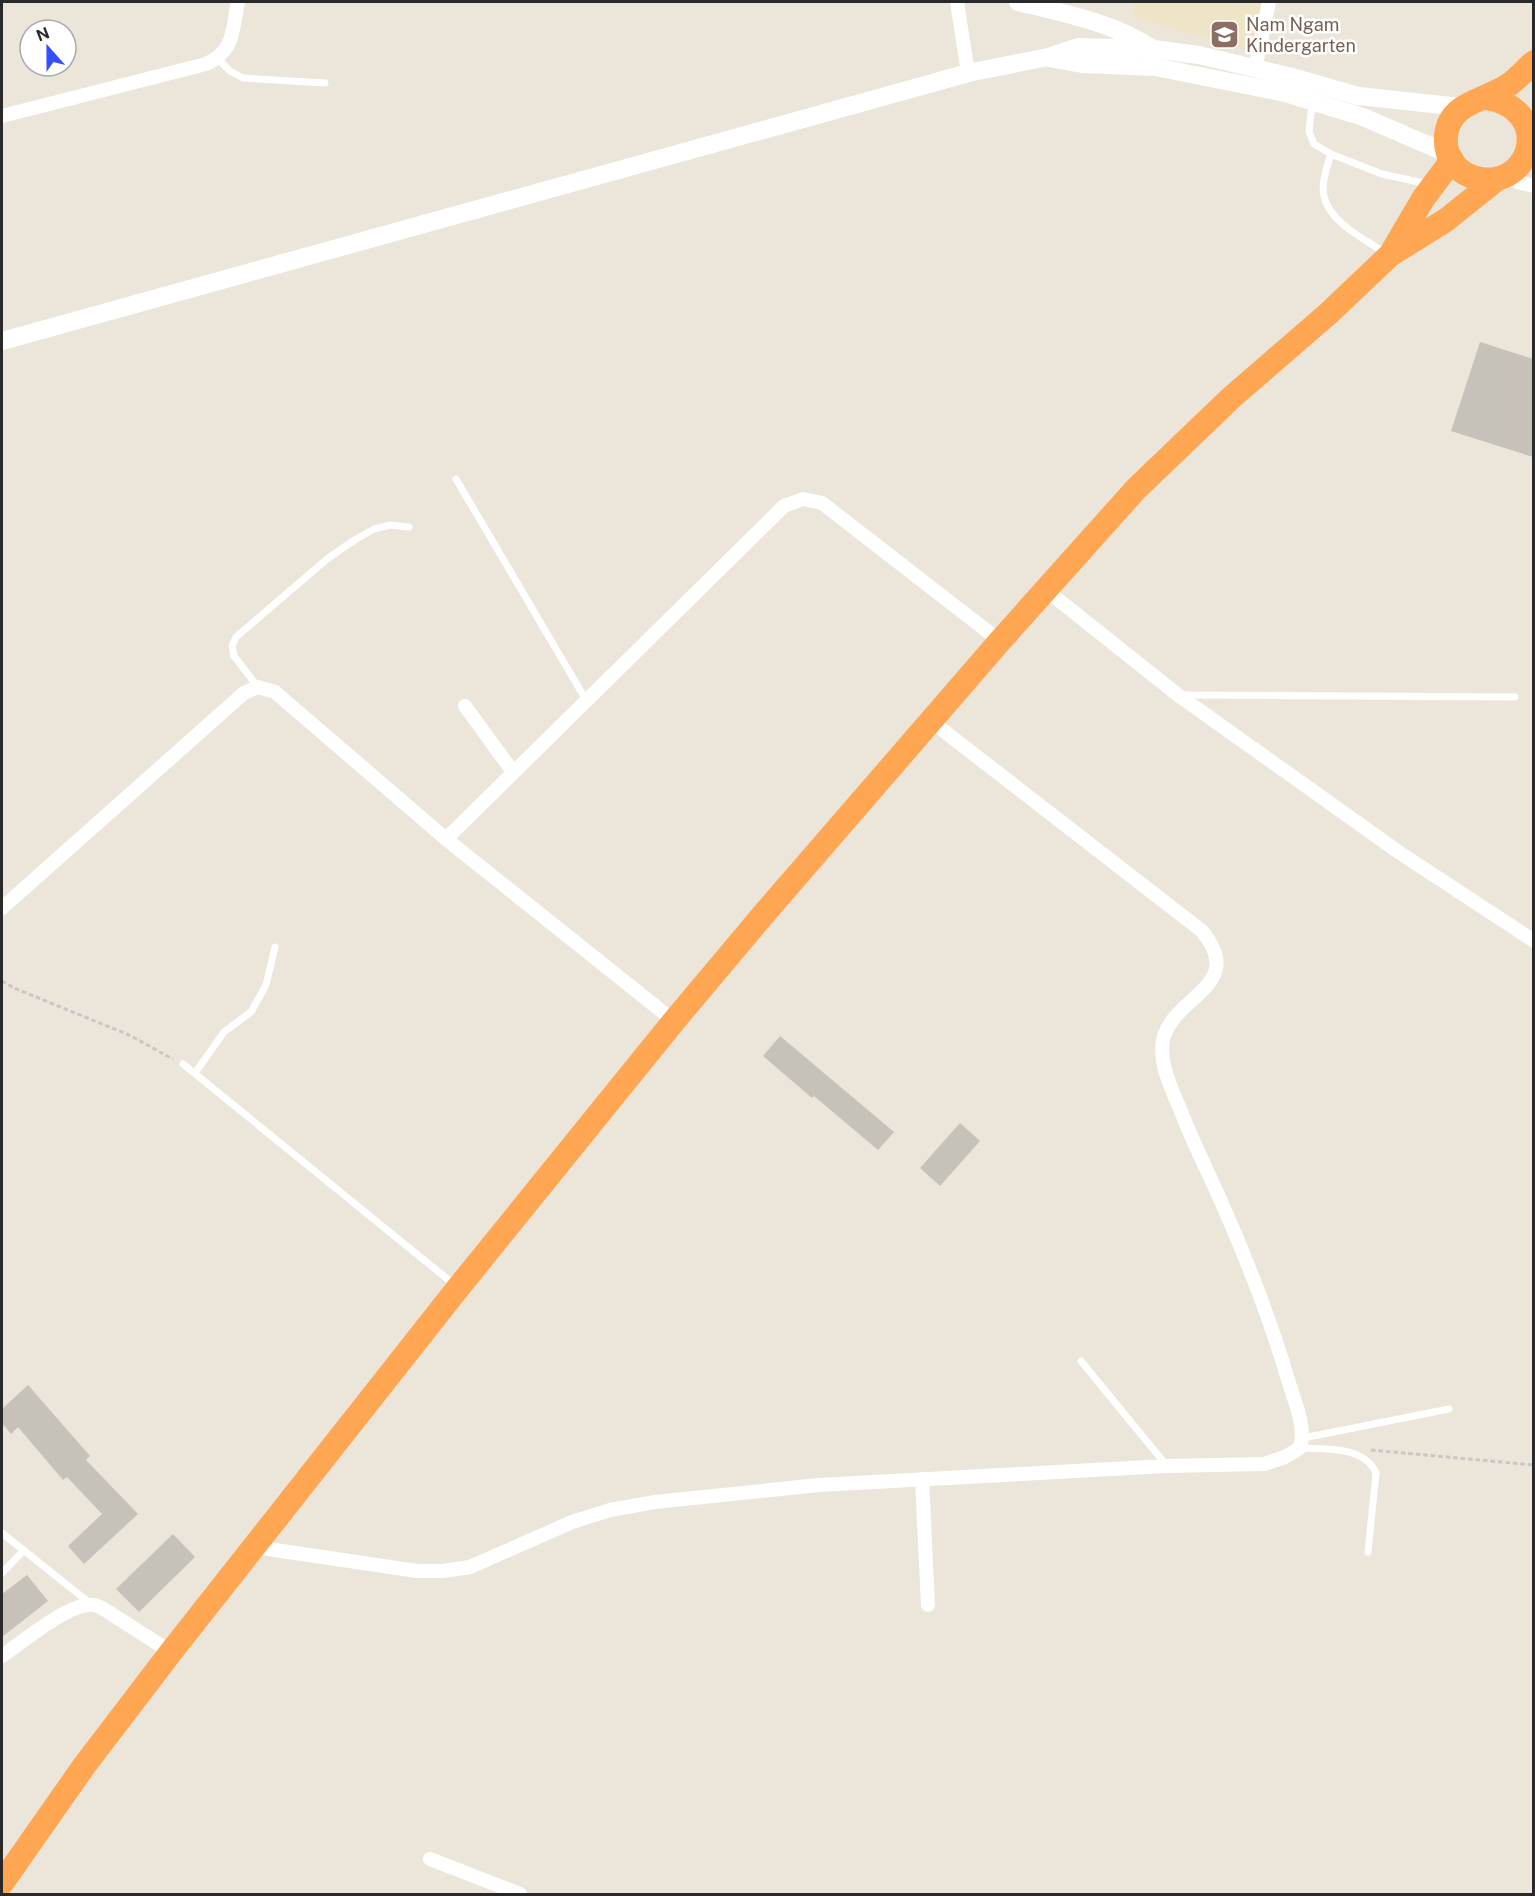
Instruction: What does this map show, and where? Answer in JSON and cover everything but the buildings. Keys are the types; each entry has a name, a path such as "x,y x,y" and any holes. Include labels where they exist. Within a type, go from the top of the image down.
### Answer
{"highway":[{"path":"1486,98 1510,84 1533,62"},
{"path":"2,1883 84,1766 171,1652 458,1288 674,1021 1000,641 1136,489 1233,397 1329,313 1390,255 1446,220 1499,179 1515,170 1524,159 1531,138 1524,120 1515,108 1502,100 1486,98 1473,100 1461,107 1450,121 1446,137 1450,157 1463,172 1479,180 1499,179"},
{"path":"1390,255 1450,157"}],"street":[{"path":"2,116 218,59 228,49 238,2"},
{"path":"957,2 968,74"},
{"path":"1018,2 1100,24 1134,37 1153,49"},
{"path":"1255,69 1269,2"},
{"path":"2,341 968,74 1048,57 1078,47 1153,49 1199,55 1358,96 1461,107"},
{"path":"1048,57 1082,64 1155,67 1285,93 1363,117 1450,157"},
{"path":"1499,179 1533,186"},
{"path":"446,839 784,506 803,499 822,503 1000,641"},
{"path":"1046,590 1178,695 1400,853 1533,941"},
{"path":"2,908 244,693 258,687 275,692 446,839 674,1021"},
{"path":"465,706 513,772"},
{"path":"255,1547 417,1571 443,1571 470,1567 572,1522 610,1510 655,1502 819,1485 1167,1466 1264,1464 1285,1457 1301,1443 1302,1425 1281,1354 1228,1216 1185,1121 1162,1054 1164,1036 1173,1020 1209,984 1216,971 1217,957 1212,943 1202,932 931,721"},
{"path":"922,1479 928,1605"},
{"path":"2,1656 56,1618 78,1607 91,1604 102,1608 171,1652"},
{"path":"430,1858 520,1894"}],"lane":[{"path":"218,59 230,71 243,78 325,83"},
{"path":"1313,101 1309,132 1314,144 1331,154 1382,174 1434,185"},
{"path":"1331,154 1324,178 1324,197 1331,210 1344,227 1390,255"},
{"path":"456,479 586,700"},
{"path":"258,687 234,656 232,646 236,637 327,559 353,541 374,529 390,525 409,527"},
{"path":"1178,695 1515,697"},
{"path":"195,1073 224,1032 251,1012 266,985 274,947"},
{"path":"183,1064 458,1288"},
{"path":"1081,1361 1167,1466"},
{"path":"1301,1443 1449,1409"},
{"path":"1301,1443 1363,1456 1371,1463 1376,1473 1368,1552"},
{"path":"2,1533 91,1604"},
{"path":"2,1572 24,1550"}],"path":[{"path":"2,981 129,1035 183,1064"},
{"path":"1348,1452 1368,1450 1533,1465"}],"shaded area":[{"name":"Nam Ngam Kindergarten","path":"1133,2 1265,2 1252,52 1134,17"}],"place":[{"name":"Nam Ngam Kindergarten","path":"1225,34"}]}
